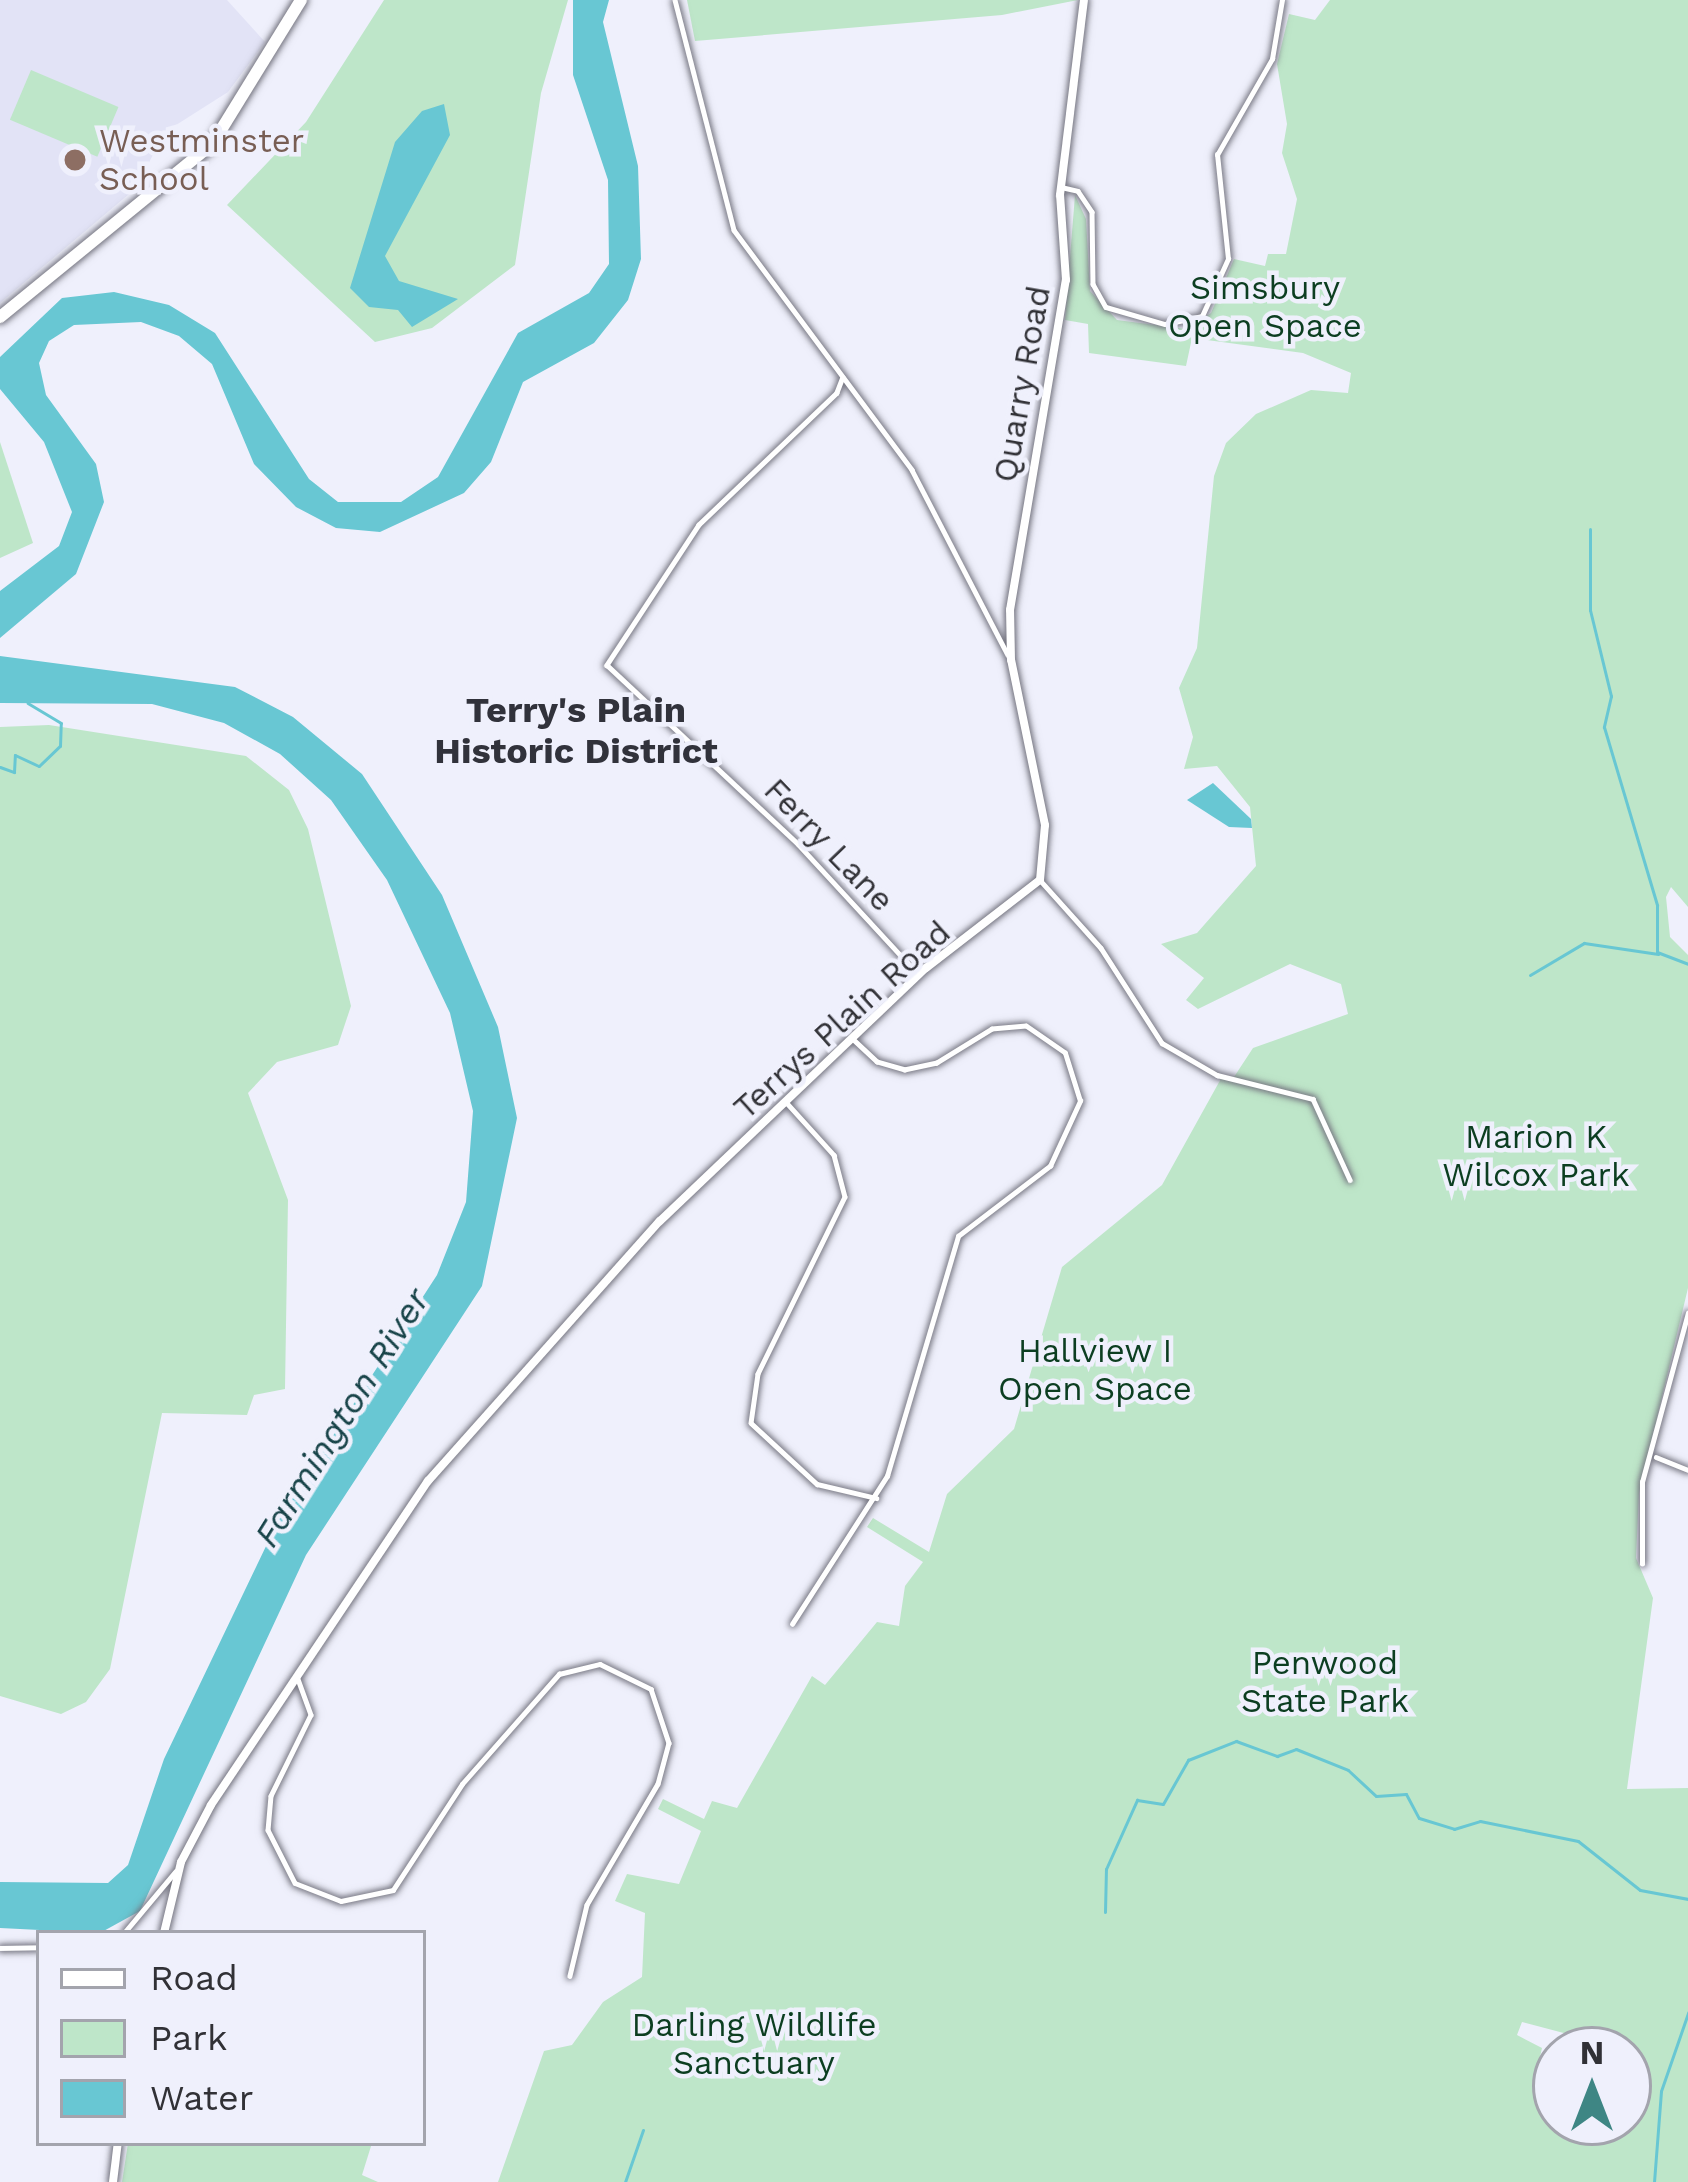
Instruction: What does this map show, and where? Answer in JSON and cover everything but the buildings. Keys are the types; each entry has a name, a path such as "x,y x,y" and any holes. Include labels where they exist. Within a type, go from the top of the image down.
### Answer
{"highway":[{"path":"0,317 213,142 301,0"}],"street":[{"path":"675,0 734,230 912,470 1011,660 1045,825 1040,880 1101,948 1162,1043 1217,1076 1313,1099 1350,1180"},
{"name":"Quarry Road","path":"1011,660 1017,548 1066,280 1061,187 1084,0"},
{"path":"1061,187 1090,206 1093,284 1106,308 1165,325 1202,316 1228,259 1217,155 1272,59 1282,0"},
{"path":"837,393 843,376"},
{"path":"837,393 852,389"},
{"name":"Ferry Lane","path":"837,393 699,525 607,665 748,794 908,963"},
{"path":"999,636 1011,634"},
{"name":"Terrys Plain Road","path":"165,1930 181,1862 293,1676 428,1481 660,1221 926,968 1040,880"},
{"path":"912,981 908,963 926,968"},
{"path":"792,1624 876,1498 913,1411 958,1236 1050,1166 1071,1133 1081,1090 1058,1044 1026,1026 992,1029 937,1063 905,1070 877,1062 851,1038"},
{"path":"786,1102 834,1155 845,1197 758,1374 751,1423 817,1484 876,1498"},
{"path":"1642,1564 1639,1501 1656,1456 1688,1313"},
{"path":"1656,1456 1688,1470"},
{"path":"293,1676 309,1690 311,1715 271,1796 268,1830 295,1883 341,1901 393,1890 462,1784 559,1674 600,1664 651,1689 667,1716 660,1777 587,1905 570,1976"},
{"path":"128,1930 149,1914 181,1862"},
{"path":"0,1948 36,1947"},
{"path":"113,2182 118,2146"}],"shaded area":[{"name":"Westminster School","path":"0,0 227,0 265,42 228,92 165,132 135,189 0,303"}],"green space":[{"path":"384,0 568,0 541,93 515,265 432,328 375,342 227,205 306,122"},
{"path":"687,0 1078,0 1002,15 695,41"},
{"path":"1330,0 1688,0 1688,907 1671,887 1666,897 1670,937 1688,955 1688,1288 1639,1493 1636,1558 1653,1598 1627,1789 1688,1788 1688,2182 498,2182 544,2051 572,2045 603,2002 642,1977 645,1913 615,1901 627,1874 679,1884 701,1831 658,1809 663,1799 704,1819 712,1801 737,1808 812,1676 825,1685 877,1622 899,1626 905,1586 923,1562 867,1527 873,1518 929,1552 947,1494 1014,1429 1062,1267 1162,1185 1223,1075 1234,1077 1253,1048 1348,1014 1341,984 1290,964 1198,1009 1186,1000 1204,978 1161,944 1197,933 1256,866 1250,807 1217,766 1184,769 1193,737 1179,688 1197,648 1214,476 1226,443 1256,414 1311,390 1348,393 1351,373 1303,353 1192,338 1186,366 1089,353 1088,324 1065,320 1075,195 1086,219 1090,291 1117,320 1186,329 1211,313 1234,259 1265,266 1268,254 1286,254 1297,199 1282,153 1287,124 1277,64 1289,14 1315,20"},
{"path":"31,70 118,107 97,157 10,120"},
{"path":"0,442 33,543 0,558"},
{"path":"49,725 246,756 289,790 308,829 351,1006 338,1045 277,1062 248,1093 288,1200 285,1389 254,1395 247,1415 162,1413 110,1669 86,1702 61,1714 0,1696 0,727"},
{"path":"128,2146 371,2146 362,2175 378,2182 122,2182"}],"water":[{"path":"573,0 609,0 603,22 638,166 641,259 628,300 594,343 523,382 491,462 464,493 380,532 336,528 296,507 254,464 212,364 179,336 141,322 74,325 49,341 39,363 46,395 96,464 104,502 76,574 0,638 0,591 59,546 72,512 44,442 0,389 0,357 62,298 114,292 169,305 215,333 309,479 338,502 401,502 438,477 518,333 589,293 609,264 608,180 573,75"},
{"path":"444,104 450,135 385,256 399,281 458,299 412,327 398,310 369,307 350,288 395,142 422,111"},
{"path":"0,656 235,687 293,717 362,774 442,895 498,1027 517,1118 482,1286 306,1555 140,1911 105,1930 0,1928 0,1882 108,1883 128,1865 164,1759 279,1519 437,1275 466,1202 473,1111 450,1013 387,880 331,800 280,754 224,723 152,704 0,703"},
{"path":"1213,783 1251,819 1252,828 1229,827 1187,800"}],"waterway":[{"path":"1590,529 1590,610 1611,696 1604,727 1657,905 1657,952 1688,964"},
{"path":"0,767 14,772 15,755 39,766 60,746 61,723 28,703"},
{"path":"1530,975 1584,943 1658,954"},
{"path":"1105,1912 1106,1869 1137,1800 1163,1804 1188,1760 1236,1741 1277,1756 1296,1749 1348,1770 1376,1796 1406,1794 1419,1818 1454,1829 1480,1821 1578,1841 1640,1890 1688,1899"},
{"path":"1654,2182 1661,2091 1688,2013"},
{"path":"625,2182 643,2130"}],"place":[{"name":"Westminster School","path":"75,160"}],"district":[{"name":"Terry's Plain Historic District","path":"576,730"}],"park label":[{"name":"Simsbury Open Space","path":"1265,307"},
{"name":"Marion K Wilcox Park","path":"1536,1156"},
{"name":"Hallview I Open Space","path":"1095,1370"},
{"name":"Penwood State Park","path":"1325,1682"},
{"name":"Darling Wildlife Sanctuary","path":"754,2044"}],"water label":[{"name":"Farmington River","path":"342,1418"}]}
